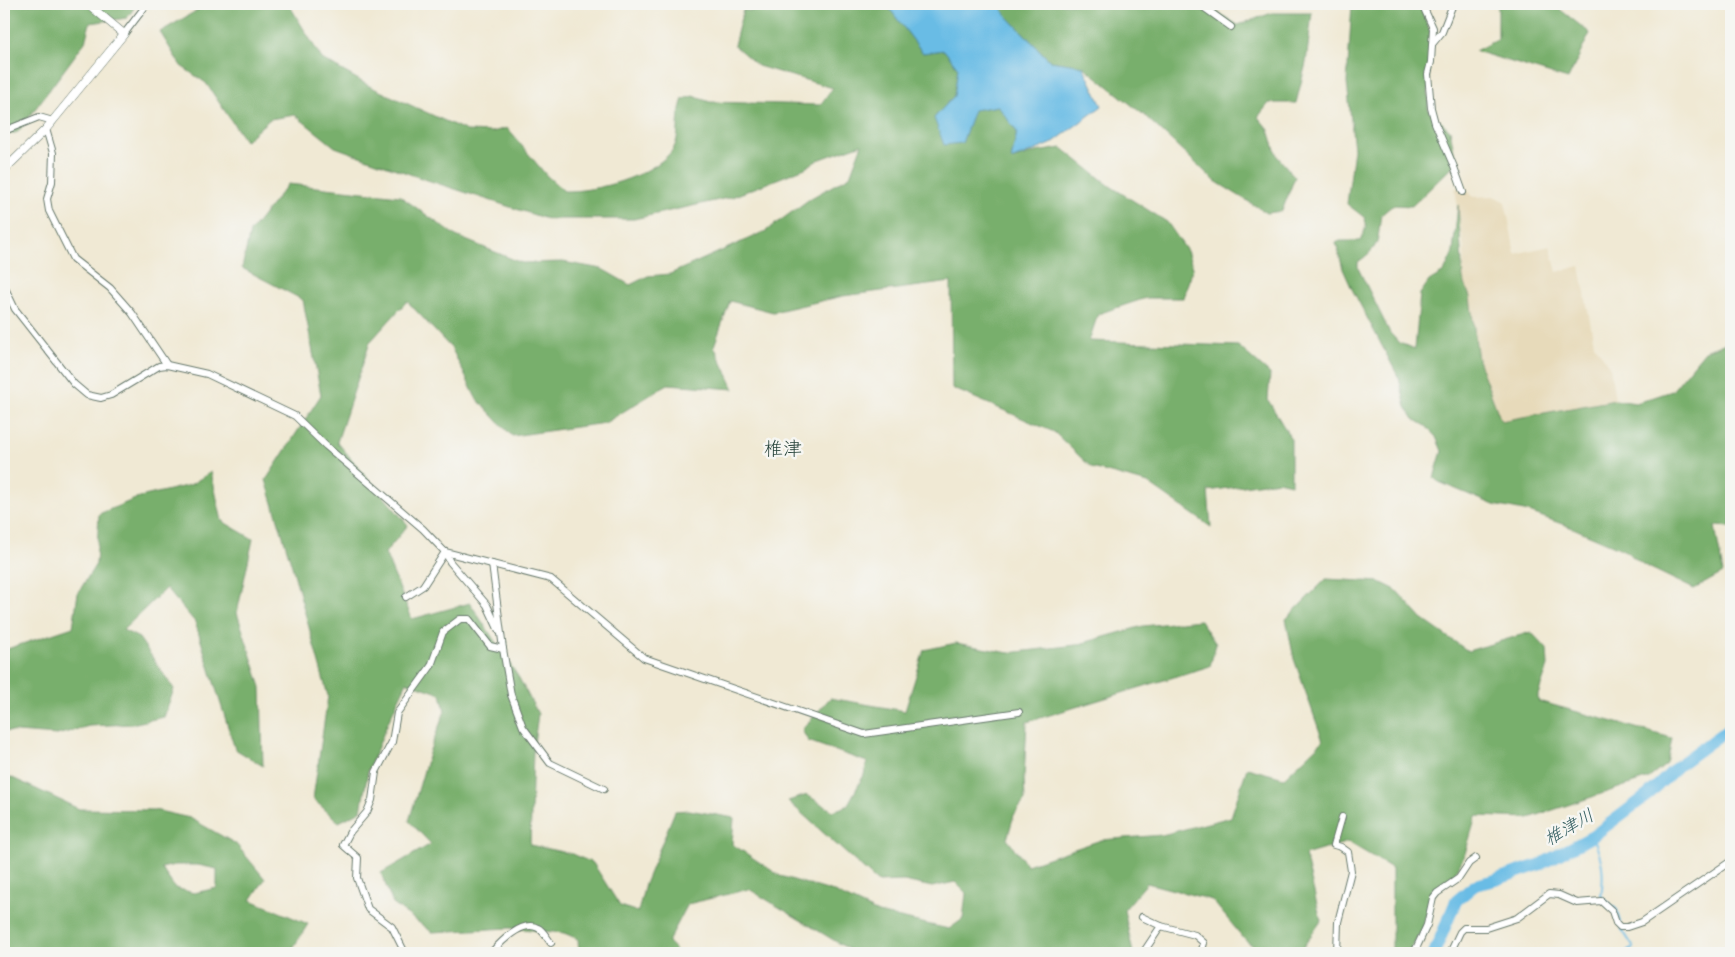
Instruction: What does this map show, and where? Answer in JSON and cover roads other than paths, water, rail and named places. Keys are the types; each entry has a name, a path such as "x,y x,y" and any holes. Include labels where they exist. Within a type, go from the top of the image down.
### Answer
{"street":[{"path":"88,4 124,34"},
{"path":"4,170 53,121 147,4"},
{"path":"1199,4 1231,27"},
{"path":"1422,4 1433,28 1432,62 1428,74 1431,108 1435,123 1458,175 1463,192"},
{"path":"1433,43 1442,32 1454,4"},
{"path":"4,131 39,117 53,121"},
{"path":"46,129 53,154 52,182 48,199 49,211 53,219 74,258 85,270 110,288 132,313 167,365"},
{"path":"4,286 15,309 74,384 87,395 101,398 111,395 159,366 167,365 207,374 295,416 424,529 445,552 450,562 488,608 502,637"},
{"path":"445,552 551,579 644,658 864,734 1019,712"},
{"path":"406,597 423,586 445,552"},
{"path":"492,564 503,649 512,695 523,728 550,763 604,789"},
{"path":"488,608 498,607"},
{"path":"405,953 392,928 368,909 357,878 358,858 343,845 350,832 367,812 372,800 376,772 392,742 397,713 431,666 443,632 460,618 469,619 490,646 503,649"},
{"path":"1337,953 1338,922 1351,871 1348,852 1334,845 1342,817"},
{"path":"1414,953 1427,925 1437,893 1460,878 1470,863 1476,858"},
{"path":"1450,953 1460,932 1464,928 1486,928 1517,918 1549,894 1559,895 1577,903 1601,901 1612,911 1616,923 1620,927 1642,922 1731,860"},
{"path":"1142,917 1161,926 1195,935 1204,943 1201,953"},
{"path":"491,953 511,933 526,927 533,926 539,928 551,943"},
{"path":"1143,953 1161,926"}],"water":[{"path":"886,4 999,4 1005,14 1050,61 1083,66 1102,106 1051,144 1011,160 1017,132 998,106 974,110 962,143 944,145 934,118 954,96 958,68 944,50 923,53"}],"waterway":[{"name":"椎津川","path":"1434,953 1456,901 1475,885 1541,864 1593,836 1649,794 1679,765 1731,727"},
{"path":"1593,836 1602,865 1601,896 1617,910 1620,923"},
{"path":"1621,928 1634,948 1624,953"}],"district":[{"name":"椎津","path":"783,448"}]}
